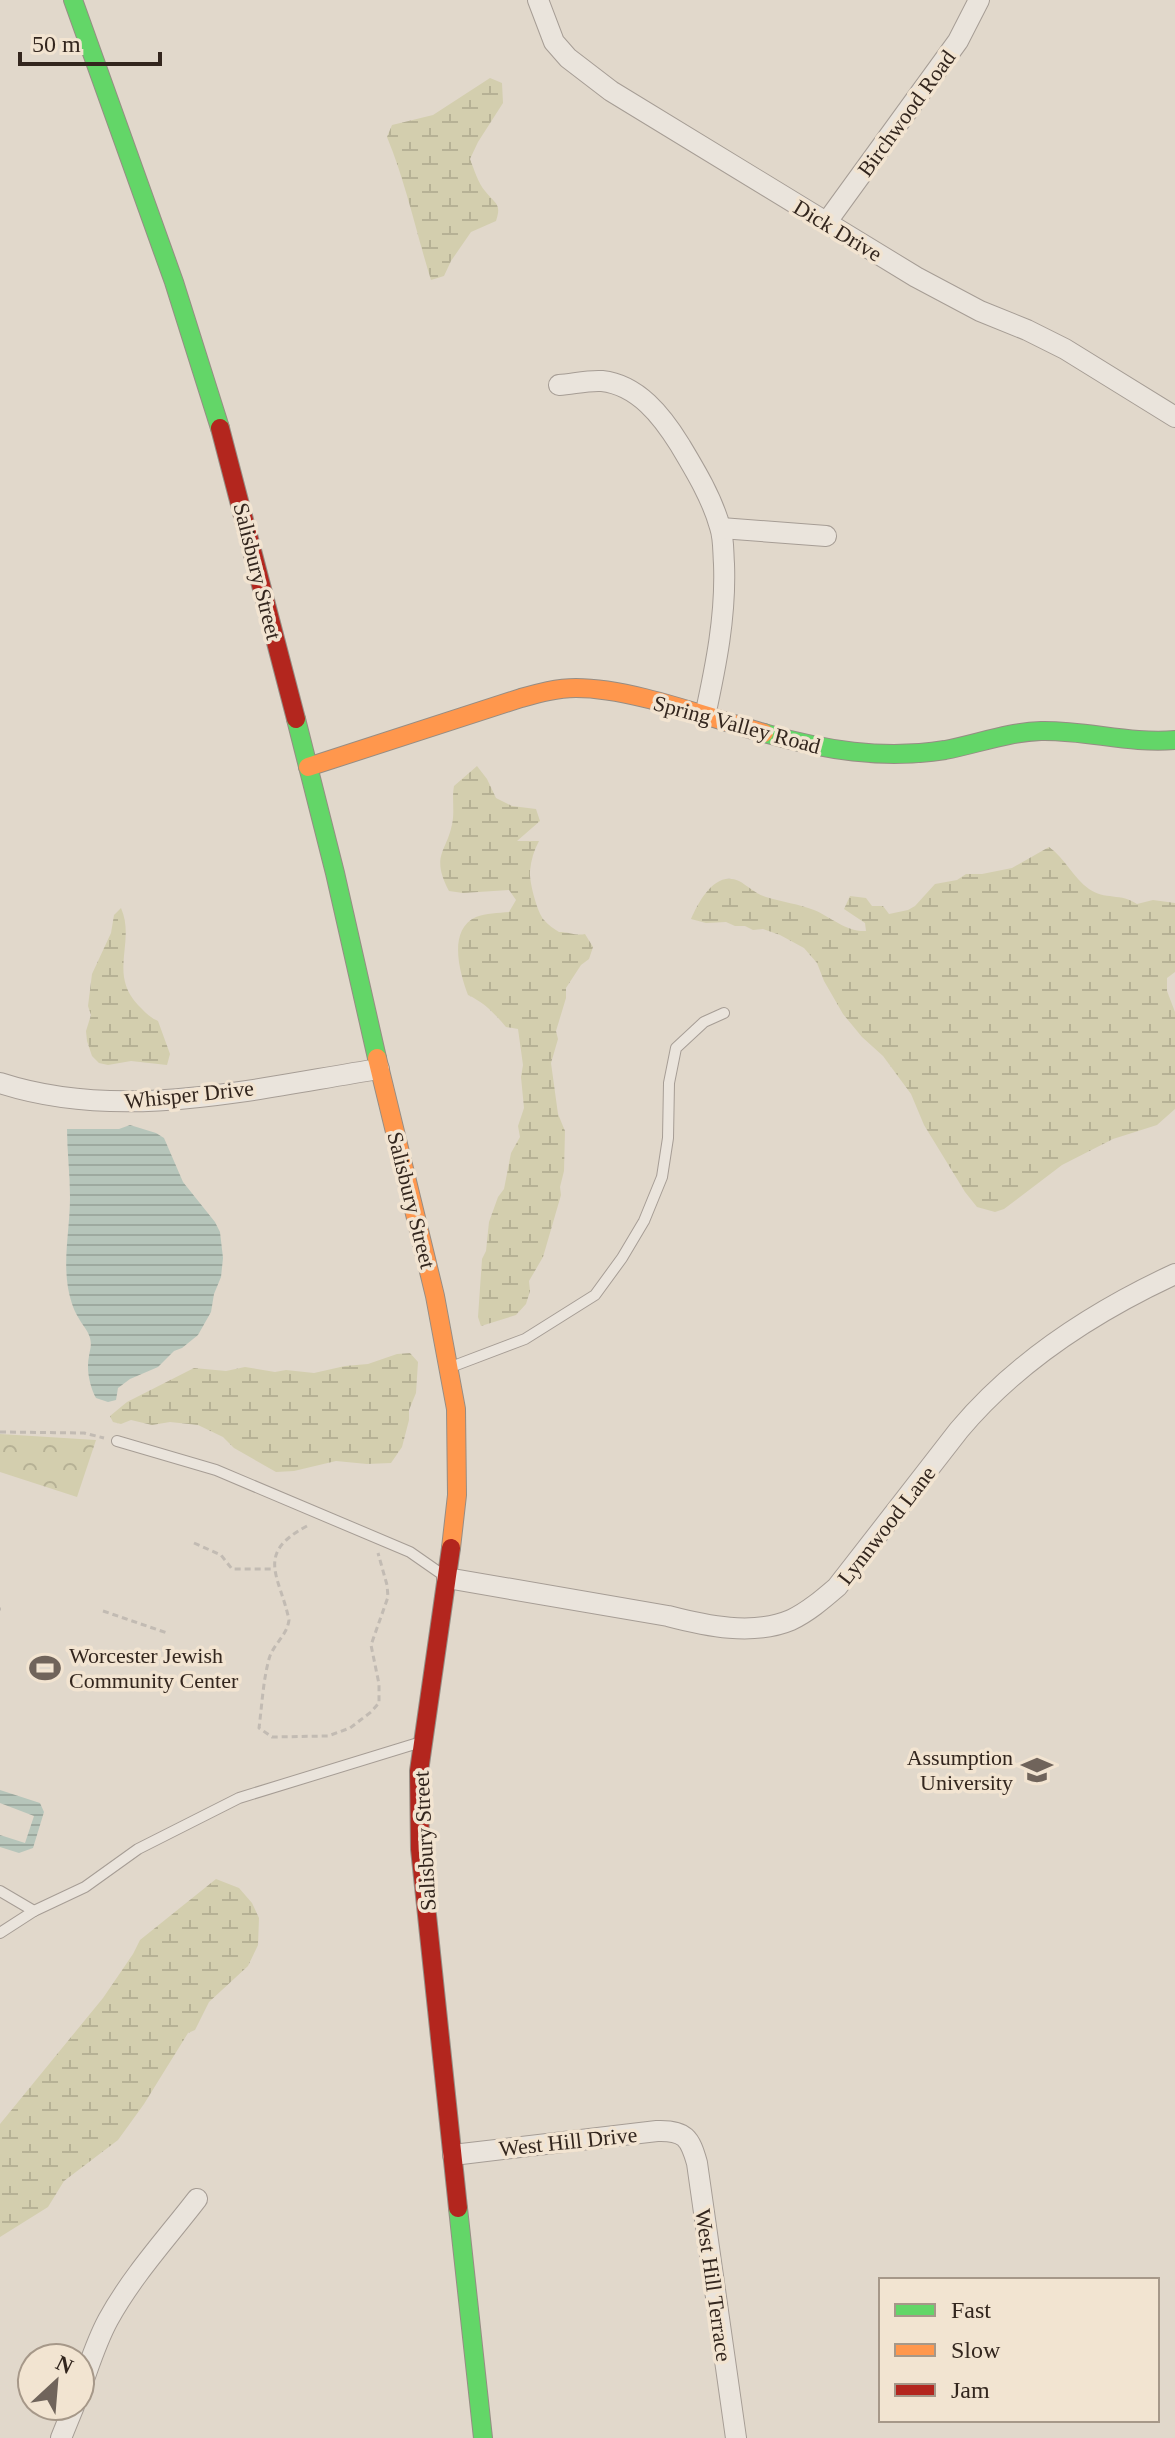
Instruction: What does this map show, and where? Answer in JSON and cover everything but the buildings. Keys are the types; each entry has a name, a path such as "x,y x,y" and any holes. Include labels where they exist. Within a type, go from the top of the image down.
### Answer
{"main road":[{"name":"Salisbury Street","path":"73,0 165,251 210,388 335,873 435,1296 456,1409 457,1495 422,1742 419,1771 420,1849 483,2438"},
{"name":"Spring Valley Road","path":"308,767 511,702 573,688 606,692 822,747 880,755 941,751 1039,731 1146,742 1175,740"}],"street":[{"name":"Dick Drive","path":"538,0 554,42 568,58 634,105 946,294 1065,349 1175,417"},
{"name":"Birchwood Road","path":"826,223 958,41 979,0"},
{"path":"559,385 600,381 630,390 645,400 659,414 690,462 721,528 725,581 723,619 705,716"},
{"path":"721,528 826,536"},
{"name":"Whisper Drive","path":"0,1083 48,1096 138,1102 187,1098 379,1069"},
{"name":"Lynnwood Lane","path":"447,1578 668,1616 698,1624 741,1628 776,1625 792,1619 816,1605 837,1587 959,1430 1009,1378 1060,1337 1175,1274"},
{"name":"West Hill Drive","path":"453,2155 657,2131 683,2135"},
{"name":"West Hill Terrace","path":"683,2135 693,2148 697,2163 736,2438"},
{"path":"96,2349 121,2298 197,2199"}],"lane":[{"path":"449,1368 525,1339 595,1295 644,1221 662,1177 668,1138 669,1083 676,1048 704,1022 724,1013"},
{"path":"117,1441 216,1470 410,1552 447,1578"},
{"path":"0,1933 34,1911 85,1887 138,1849 239,1798 422,1742"},
{"path":"0,1891 34,1911"}],"path":[{"path":"0,1432 84,1433 117,1441"},
{"path":"325,1516 292,1534 276,1555 273,1569 289,1620 288,1629 276,1643 268,1661 259,1728 272,1737 336,1734 371,1712 379,1703 379,1684 371,1645 388,1597 374,1537"},
{"path":"194,1543 221,1555 232,1569 273,1569"},
{"path":"103,1611 167,1633"}],"green space":[{"path":"490,78 502,83 503,103 470,159 480,184 498,207 498,215 496,221 471,232 444,276 431,280 387,137 392,125 433,115"},
{"path":"477,766 496,798 512,806 536,809 540,821 517,841 539,841 530,876 541,916 559,932 585,934 593,947 589,959 581,965 566,988 556,1031 558,1039 551,1063 558,1114 565,1131 564,1171 561,1195 543,1257 529,1281 526,1304 516,1315 481,1326 478,1317 482,1259 486,1251 489,1222 504,1189 511,1153 520,1137 518,1126 524,1108 518,1029 506,1027 489,1009 468,995 458,953 461,932 467,923 476,917 509,912 516,900 509,890 449,891 441,868 440,860 453,818 454,786"},
{"path":"1049,847 1083,884 1095,892 1137,904 1153,900 1175,903 1175,972 1167,978 1167,991 1175,1012 1175,1109 1157,1125 1113,1139 1062,1165 1004,1209 995,1212 977,1207 965,1192 924,1125 911,1094 883,1056 843,1014 817,963 804,948 763,929 691,919 709,889 715,883 730,879 739,881 762,896 808,908 845,927 866,931 865,923 844,909 850,896 866,898 872,906 883,906 889,914 908,910 935,884 957,880 966,874 1012,868"},
{"path":"121,908 126,933 125,981 138,1005 158,1021 170,1054 167,1065 131,1061 108,1065 99,1063 92,1056 87,1041 92,974 111,933 114,915"},
{"path":"410,1353 418,1362 416,1393 409,1410 402,1447 391,1463 336,1461 276,1472 234,1448 223,1437 198,1425 170,1422 152,1425 131,1420 121,1424 113,1422 110,1416 127,1402 194,1368 226,1371 245,1367 314,1373"},
{"path":"0,1434 96,1440 77,1497 0,1472"},
{"path":"216,1879 239,1888 252,1903 259,1918 258,1945 248,1966 209,2002 195,2030 188,2033 118,2140 64,2181 48,2207 0,2237 0,2124 103,1998 140,1940"}],"shaded area":[{"path":"130,1125 164,1138 183,1182 220,1232 223,1258 211,1312 198,1335 174,1351 158,1367 130,1379 118,1388 116,1400 108,1402 96,1398 92,1389 88,1367 90,1338 75,1310 68,1288 66,1254 70,1197 67,1129 119,1129"},
{"path":"0,1790 40,1803 44,1812 33,1848 19,1853 0,1847 0,1835 25,1843 34,1816 0,1803"}],"traffic: fast":[{"path":"73,0 174,282 220,428"},
{"path":"296,719 377,1058"},
{"path":"764,733 853,752 899,754 945,750 1041,731 1175,740"},
{"path":"458,2208 483,2438"}],"traffic: slow":[{"path":"308,767 521,698 569,688 598,689 646,698 764,733"},
{"path":"377,1058 435,1296 456,1409 457,1495 451,1548"}],"traffic: jam":[{"path":"220,428 296,719"},
{"path":"451,1548 419,1771 420,1849 458,2208"}],"place":[{"name":"Worcester Jewish Community Center","path":"45,1668"},
{"name":"Assumption University","path":"1037,1770"}]}
